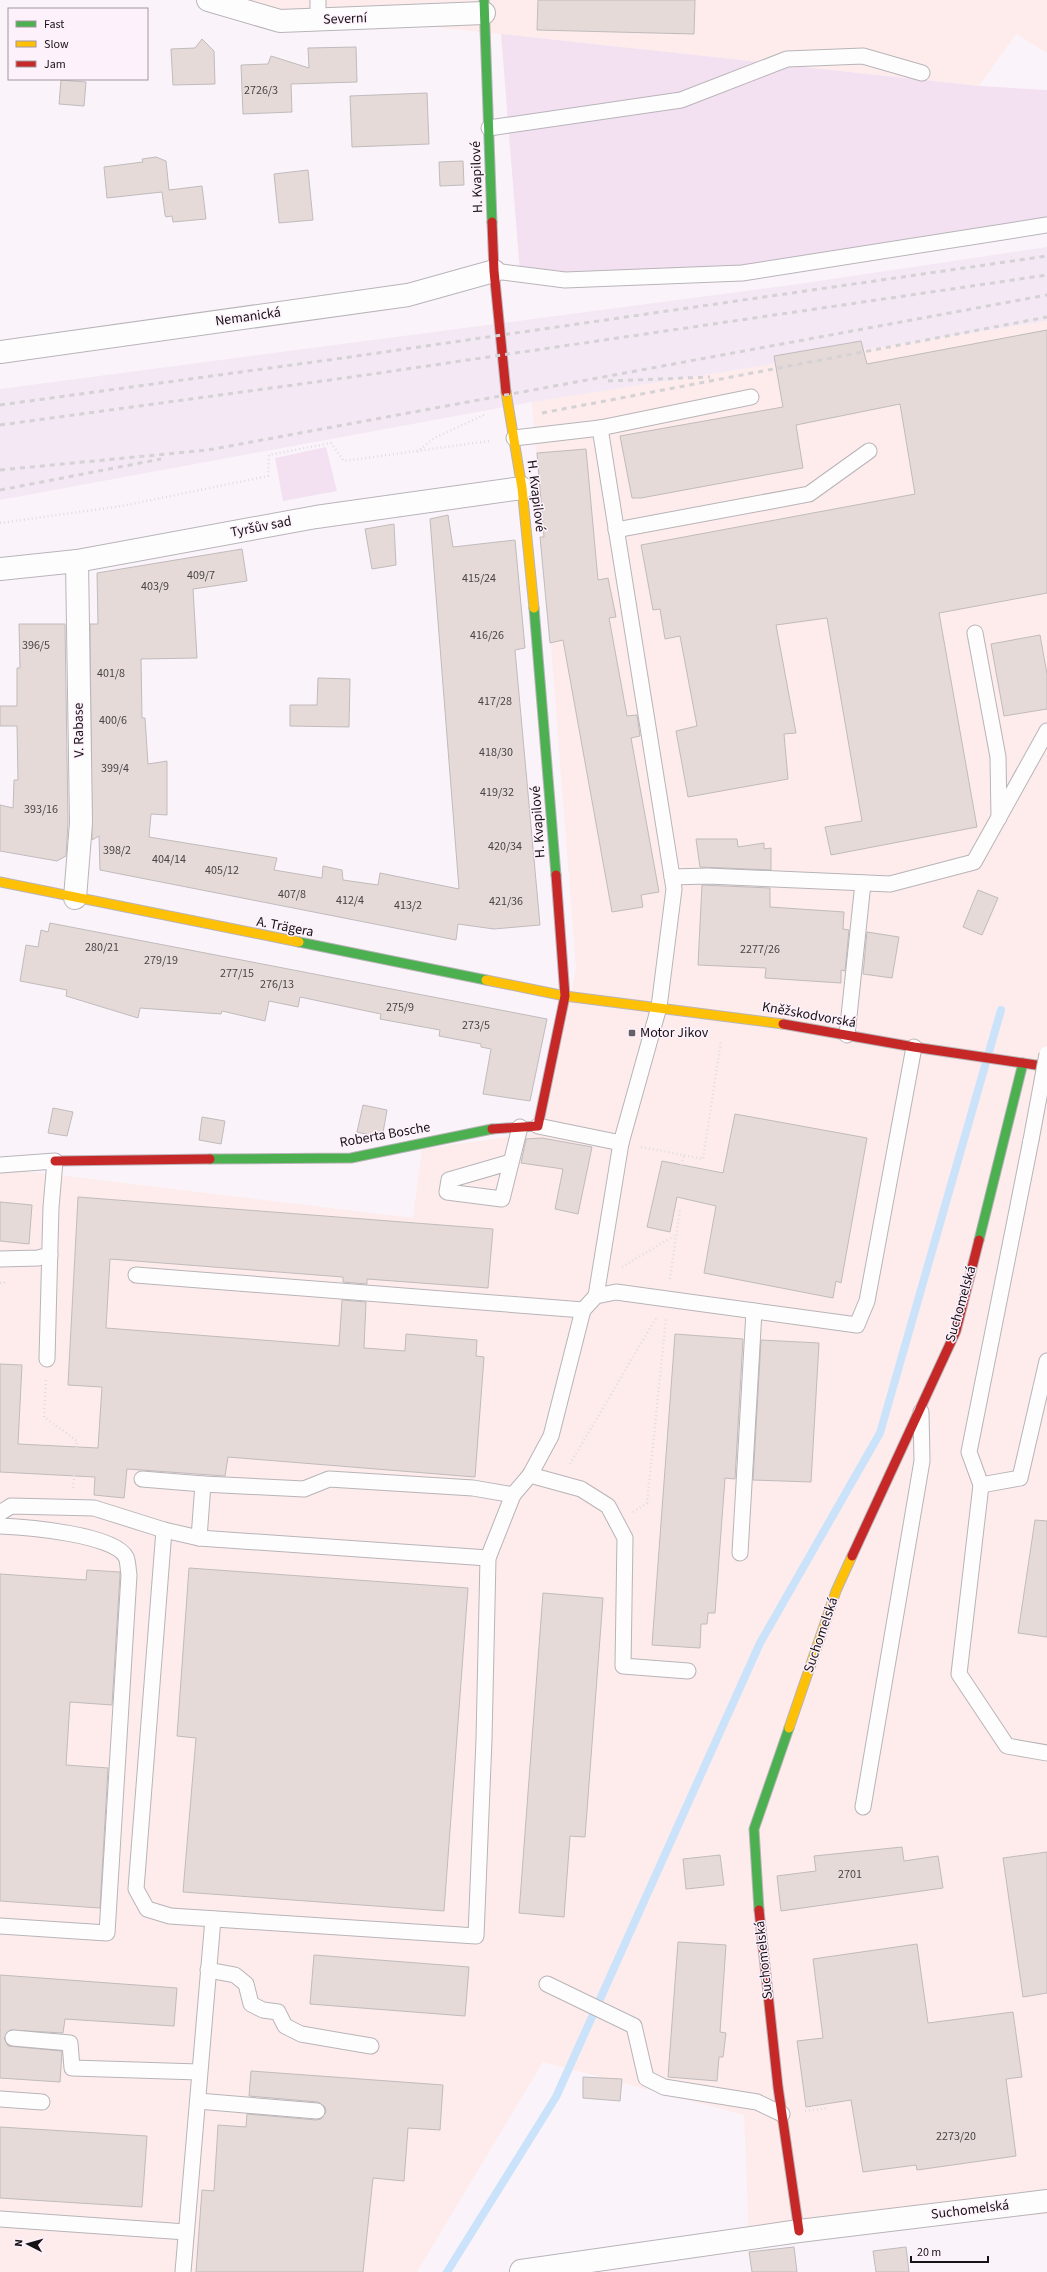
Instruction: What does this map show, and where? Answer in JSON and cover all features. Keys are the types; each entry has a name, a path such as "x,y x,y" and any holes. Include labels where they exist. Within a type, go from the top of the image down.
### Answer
{"street":[{"name":"Severní","path":"208,0 280,21 318,10 484,6"},
{"name":"H. Kvapilové","path":"484,6 494,270 508,404 522,488 543,698 565,996"},
{"name":"Nemanická","path":"0,352 408,295 494,270"},
{"name":"Tyršův sad","path":"0,569 77,561 316,517 522,488"},
{"name":"V. Rabase","path":"75,898 80,823 77,561"},
{"name":"A. Trägera","path":"0,882 565,996"},
{"name":"Kněžskodvorská","path":"565,996 659,1007 1047,1067"},
{"path":"538,1126 565,996"},
{"name":"Suchomelská","path":"799,2231 782,2114 759,1914 754,1828 836,1591 956,1331 1023,1063"},
{"name":"Roberta Bosche","path":"55,1161 351,1158 498,1128 538,1126"},
{"name":"Suchomelská","path":"521,2271 799,2231 1047,2201"}],"lane":[{"path":"489,128 682,100 787,59 863,56 922,73"},
{"path":"494,270 566,280 742,273 1047,225"},
{"path":"514,438 600,428 751,396"},
{"path":"164,1530 136,1889 147,1909 170,1916 476,1936 484,1739 488,1558 513,1495 530,1475 551,1436 583,1310 596,1296 621,1143 659,1007 674,889 600,428"},
{"path":"616,530 809,494 869,452"},
{"path":"975,634 998,757 999,818"},
{"path":"672,877 708,876 890,884 974,862 1047,731"},
{"path":"847,1035 863,883"},
{"path":"596,1296 616,1292 857,1325 867,1300 914,1047"},
{"path":"1047,1054 970,1452 981,1485 959,1674 1007,1746 1047,1754"},
{"path":"538,1126 621,1143"},
{"path":"511,1162 520,1127"},
{"path":"0,1165 55,1161 51,1207 47,1359"},
{"path":"0,1258 38,1258 50,1255"},
{"path":"136,1275 583,1310"},
{"path":"740,1553 754,1311"},
{"path":"981,1485 1020,1478 1047,1361"},
{"path":"863,1807 922,1461 921,1408"},
{"path":"530,1475 581,1489 608,1506 625,1538 623,1666 688,1671"},
{"path":"142,1479 203,1484 304,1489 329,1479 473,1488 513,1495"},
{"path":"199,1538 203,1484"},
{"path":"0,1513 11,1506 94,1508 164,1530 199,1538 488,1558"},
{"path":"0,1526 49,1529 113,1544 126,1556 129,1575 107,1933 0,1926"},
{"path":"183,2272 212,1919"},
{"path":"208,1970 235,1975 246,1984 251,2004 263,2010 278,2012 285,2026 301,2034 371,2046"},
{"path":"547,1984 634,2026 646,2078 664,2087 757,2102 782,2114"},
{"path":"13,2038 70,2043 72,2068 199,2072"},
{"path":"0,2099 42,2102"},
{"path":"198,2101 317,2111"},
{"path":"0,2219 186,2232"}],"path":[{"path":"417,452 434,438 508,404"},
{"path":"0,524 122,506 268,476 269,455 331,443 344,461 514,438"},
{"path":"621,1143 702,1160 722,1034"},
{"path":"681,1165 684,1156"},
{"path":"617,1523 647,1503 675,1236 680,1208"},
{"path":"599,1281 675,1236"},
{"path":"558,1483 668,1299"},
{"path":"47,1359 44,1417 77,1441 71,1507"}],"shaded area":[{"path":"241,0 1047,0 1047,53 1016,34 979,86 269,9"},
{"path":"501,34 979,86 1047,90 1047,220 683,276 520,273"},
{"path":"1047,247 1047,321 532,402 0,500 0,389 798,284"},
{"path":"1047,321 1047,2214 749,2241 744,2115 543,2062 417,2272 0,2272 0,1168 413,1218 422,1149 543,1132 576,968 532,402"},
{"path":"326,447 337,491 283,501 275,458"}],"building":[{"path":"538,0 695,0 694,34 537,30"},
{"path":"202,39 214,51 215,84 173,85 171,49 195,48"},
{"path":"356,47 357,82 291,84 292,112 243,114 241,65 268,64 271,56 309,68 308,48"},
{"path":"61,80 86,82 84,106 59,104"},
{"path":"427,93 429,144 352,147 350,96"},
{"path":"156,157 166,161 169,190 202,186 206,219 173,222 172,216 166,217 165,215 162,192 107,198 104,167 143,162 142,159"},
{"path":"463,161 464,185 440,186 439,162"},
{"path":"308,170 313,220 279,223 274,174"},
{"path":"1047,330 1047,593 939,613 977,827 831,855 825,827 862,821 827,618 776,625 796,733 784,734 788,779 688,797 676,731 697,726 680,636 665,639 660,609 653,610 641,545 915,494 900,404 796,425 803,468 641,498 632,498 620,436 783,407 774,356 861,341 867,364"},
{"path":"586,449 598,580 608,578 616,617 609,618 627,716 637,715 640,736 631,738 659,892 641,895 643,907 612,912 563,640 550,643 540,537 544,537 537,453"},
{"path":"448,515 453,547 515,540 525,648 515,650 540,925 494,929 458,924 456,940 100,870 99,836 92,840 90,624 98,624 97,573 242,549 247,581 193,589 197,658 141,659 142,718 145,718 148,764 167,761 167,815 151,814 149,837 277,858 274,870 322,878 323,866 342,870 343,880 378,885 380,873 459,889 430,519"},
{"path":"394,524 396,565 372,569 365,529"},
{"path":"19,624 65,624 68,823 66,856 57,861 0,851 0,805 13,808 14,780 18,780 17,726 0,726 0,706 17,706 17,668 20,668"},
{"path":"1040,635 1047,674 1047,709 1004,716 991,644"},
{"path":"318,678 350,679 349,727 290,726 290,705 317,705"},
{"path":"696,839 737,839 738,847 764,843 764,849 771,848 771,870 700,867"},
{"path":"702,885 770,888 770,907 844,912 843,929 849,930 845,971 841,970 841,983 765,978 766,968 698,965"},
{"path":"978,890 998,898 982,935 963,927"},
{"path":"50,923 547,1019 530,1101 483,1094 491,1049 481,1047 481,1044 439,1036 440,1030 380,1019 381,1014 300,997 298,1007 269,1001 265,1021 222,1011 221,1014 140,1008 138,1018 66,996 67,990 20,981 26,945 38,947 41,930 48,932"},
{"path":"867,932 899,937 892,978 863,974"},
{"path":"363,1105 387,1110 382,1138 357,1132"},
{"path":"53,1108 73,1112 67,1136 48,1133"},
{"path":"735,1114 867,1138 841,1283 836,1281 833,1298 704,1273 716,1206 677,1197 670,1232 647,1227 662,1161 723,1173"},
{"path":"202,1117 225,1121 221,1144 199,1140"},
{"path":"542,1138 592,1147 578,1214 555,1209 563,1169 521,1163 526,1139"},
{"path":"78,1197 493,1229 488,1288 367,1279 367,1284 343,1282 343,1277 110,1259 106,1328 339,1346 342,1300 366,1302 364,1348 405,1351 406,1334 477,1340 476,1356 484,1357 475,1477 228,1457 225,1476 127,1469 124,1498 94,1495 95,1477 0,1472 0,1364 22,1365 18,1444 98,1448 102,1387 68,1385"},
{"path":"0,1202 32,1205 29,1244 0,1241"},
{"path":"675,1334 743,1339 735,1479 725,1478 715,1613 708,1613 707,1624 701,1624 700,1648 652,1645"},
{"path":"761,1340 819,1343 811,1482 753,1480"},
{"path":"1035,1520 1047,1521 1047,1637 1018,1633"},
{"path":"189,1568 468,1588 444,1911 183,1892 196,1738 177,1736"},
{"path":"87,1570 120,1572 112,1705 70,1702 66,1765 108,1768 100,1908 0,1901 0,1574 86,1580"},
{"path":"543,1593 603,1598 585,1837 570,1836 564,1917 519,1913"},
{"path":"902,1847 904,1861 938,1856 943,1888 781,1911 777,1876 816,1871 814,1856"},
{"path":"1047,1852 1047,1993 1023,1997 1003,1858"},
{"path":"720,1855 724,1885 686,1889 683,1859"},
{"path":"678,1942 726,1945 720,2032 726,2033 723,2057 719,2057 717,2081 668,2077"},
{"path":"917,1944 928,2023 1013,2012 1022,2077 1006,2079 1016,2156 917,2170 916,2165 863,2172 851,2100 806,2107 797,2041 823,2038 813,1959"},
{"path":"314,1955 469,1967 465,2016 310,2004"},
{"path":"0,1975 177,1988 174,2026 65,2019 63,2033 10,2030 4,2038 8,2046 62,2051 60,2082 0,2078"},
{"path":"251,2071 443,2085 440,2130 408,2128 404,2181 373,2178 363,2272 196,2272 202,2190 214,2191 218,2125 246,2127 247,2114 316,2120 321,2119 326,2112 325,2107 318,2102 249,2096"},
{"path":"583,2077 622,2079 620,2101 583,2098"},
{"path":"0,2127 147,2136 142,2207 0,2198"},
{"path":"794,2247 797,2272 752,2272 749,2252"},
{"path":"906,2247 909,2272 876,2272 873,2251"}],"waterway":[{"path":"447,2272 556,2097 760,1643 880,1433 1001,1010"}],"railway":[{"path":"0,405 343,358 1047,256"},
{"path":"0,425 352,377 1047,275"},
{"path":"0,470 208,450 1047,295"},
{"path":"542,413 1047,317"},
{"path":"608,381 710,377"},
{"path":"0,490 161,459"}],"traffic: fast":[{"path":"484,0 492,222"},
{"path":"534,608 556,875"},
{"path":"299,942 486,980"},
{"path":"979,1240 1023,1063"},
{"path":"210,1159 351,1158 492,1129"},
{"path":"759,1910 754,1829 789,1728"}],"traffic: slow":[{"path":"506,392 522,488 534,608"},
{"path":"0,882 299,942"},
{"path":"486,980 565,996 783,1024"},
{"path":"789,1728 836,1591 852,1556"}],"traffic: jam":[{"path":"492,222 494,271 506,392"},
{"path":"492,1129 538,1126 565,996 556,875"},
{"path":"783,1024 914,1047 1036,1065"},
{"path":"55,1161 210,1159"},
{"path":"852,1556 956,1331 979,1240"},
{"path":"759,1910 778,2087 799,2231"}],"place":[{"name":"Motor Jikov","path":"632,1033"}]}
